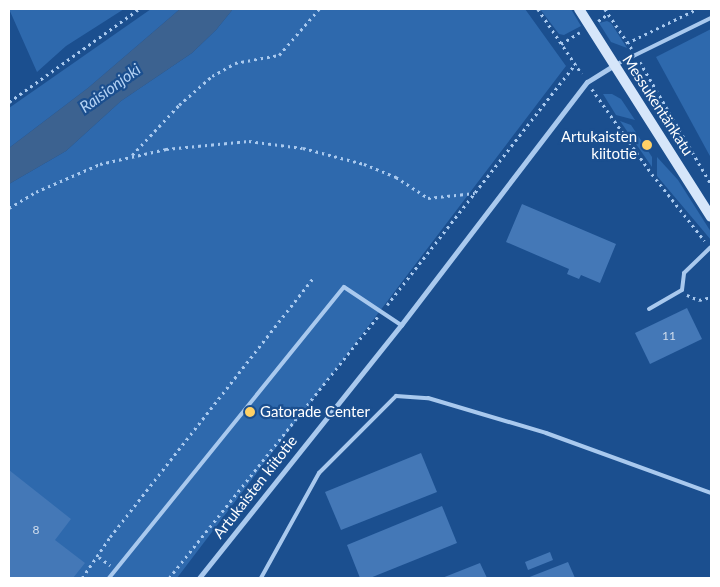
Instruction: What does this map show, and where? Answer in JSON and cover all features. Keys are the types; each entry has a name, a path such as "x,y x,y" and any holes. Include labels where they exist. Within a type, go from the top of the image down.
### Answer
{"street":[{"name":"Messukentänkatu","path":"579,9 711,217"},
{"name":"Artukaisten kiitotie","path":"199,578 401,325 587,82 614,65"}],"lane":[{"path":"614,65 711,18"},
{"path":"649,309 682,290 684,273 711,247"},
{"path":"109,578 344,287 401,325"},
{"path":"261,578 319,473 396,396 428,398 546,433 711,493"}],"path":[{"path":"9,102 140,9"},
{"path":"131,156 179,105 212,76 235,63 279,55 319,9"},
{"path":"538,9 652,174 711,247"},
{"path":"605,9 636,55 688,150 711,184"},
{"path":"628,43 697,9"},
{"path":"169,578 382,312 575,64"},
{"path":"9,208 36,192 100,164 166,148 249,141 303,148 364,164 396,177 428,198 475,193"},
{"path":"82,578 110,537 313,278"},
{"path":"682,290 699,300 711,297"}],"shaded area":[{"path":"9,9 124,9 66,46 37,72"},
{"path":"151,9 180,9 88,88 9,148 9,108"},
{"path":"233,9 525,9 566,66 177,578 9,578 9,184 66,151 121,101 192,53 216,30"},
{"path":"540,9 571,9 581,26 564,35 559,34"},
{"path":"607,21 611,23 627,48 611,42 599,23"},
{"path":"711,29 711,158 656,57"},
{"path":"603,94 612,94 621,99 635,120 616,115"},
{"path":"620,121 631,125 652,157 652,167"},
{"path":"657,157 678,180 711,232 711,240 657,176"}],"water":[{"name":"Raisionjoki","path":"180,9 233,9 216,30 192,53 121,101 66,151 9,184 9,148 88,88"}],"building":[{"path":"522,204 616,244 600,283 581,275 579,279 567,274 569,269 506,242"},
{"path":"687,308 702,339 650,364 635,333"},
{"path":"421,453 437,492 341,530 325,492"},
{"path":"9,470 71,519 55,540 85,563 73,578 9,578"},
{"path":"442,506 457,543 370,578 360,578 347,545"},
{"path":"550,552 553,560 528,570 525,562"},
{"path":"568,562 575,578 527,578"},
{"path":"480,563 487,578 442,578"}],"place":[{"name":"Artukaisten kiitotie","path":"647,145"},
{"name":"Gatorade Center","path":"250,412"}]}
